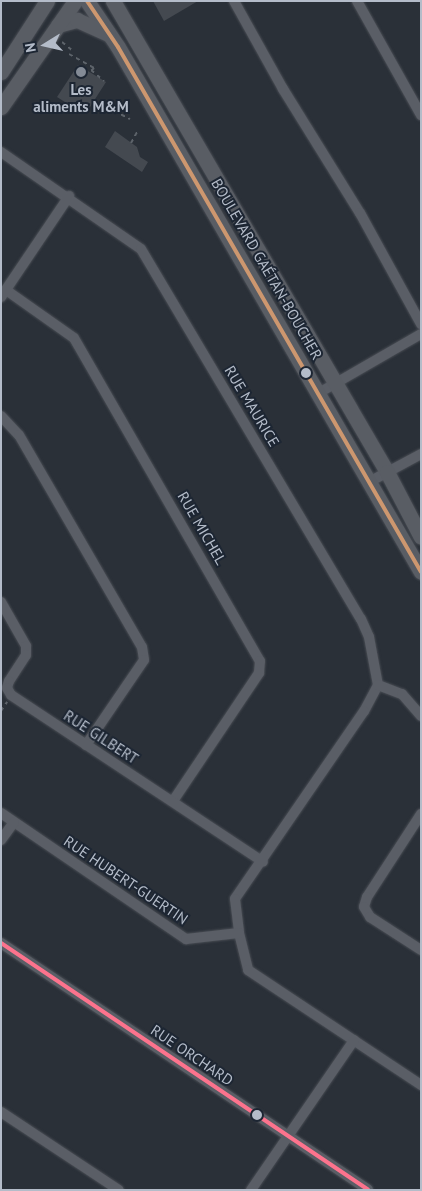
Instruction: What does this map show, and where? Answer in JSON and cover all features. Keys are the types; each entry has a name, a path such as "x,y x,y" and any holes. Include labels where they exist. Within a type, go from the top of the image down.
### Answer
{"main road":[{"path":"1,72 47,1"},
{"path":"1,107 75,1"},
{"name":"BOULEVARD GAÉTAN-BOUCHER","path":"87,1 109,34 188,169 421,572"},
{"name":"BOULEVARD GAÉTAN-BOUCHER","path":"112,1 387,472 421,537"},
{"path":"58,25 77,20 109,34"},
{"path":"188,169 204,159"}],"street":[{"path":"234,1 283,89 360,213 421,324"},
{"path":"357,1 421,115"},
{"name":"RUE MAURICE","path":"1,152 68,196 141,250 361,619 369,637 378,684"},
{"path":"3,294 68,196"},
{"name":"RUE MICHEL","path":"3,294 74,338 260,661 259,673 173,801"},
{"path":"317,394 421,334"},
{"path":"1,416 19,435 142,646 144,660 86,744"},
{"path":"368,482 421,454"},
{"name":"RUE GILBERT","path":"1,602 26,646 26,656 9,681 7,688 11,695 263,862"},
{"path":"421,716 402,694 378,684 364,711 263,862 235,899 239,933 248,970 421,1085"},
{"name":"RUE HUBERT-GUERTIN","path":"1,814 186,939 239,933"},
{"path":"421,814 367,897 364,907 370,917 421,950"},
{"path":"1,840 14,822"},
{"name":"RUE ORCHARD","path":"1,943 286,1137 368,1190"},
{"path":"251,1190 354,1040"},
{"path":"1,1112 119,1190"}],"path":[{"path":"69,54 94,68 90,71 104,81"},
{"path":"107,107 130,119"},
{"path":"131,143 138,132"}],"building":[{"path":"153,1 198,1 164,21"},
{"path":"78,65 106,82 90,107 81,101 76,109 57,97"},
{"path":"115,131 137,147 140,157 148,162 142,172 105,147"}],"transit line":[{"path":"87,1 118,47 421,572"},
{"path":"1,943 368,1190"}],"place":[{"name":"Les aliments M&M","path":"81,72"}]}
